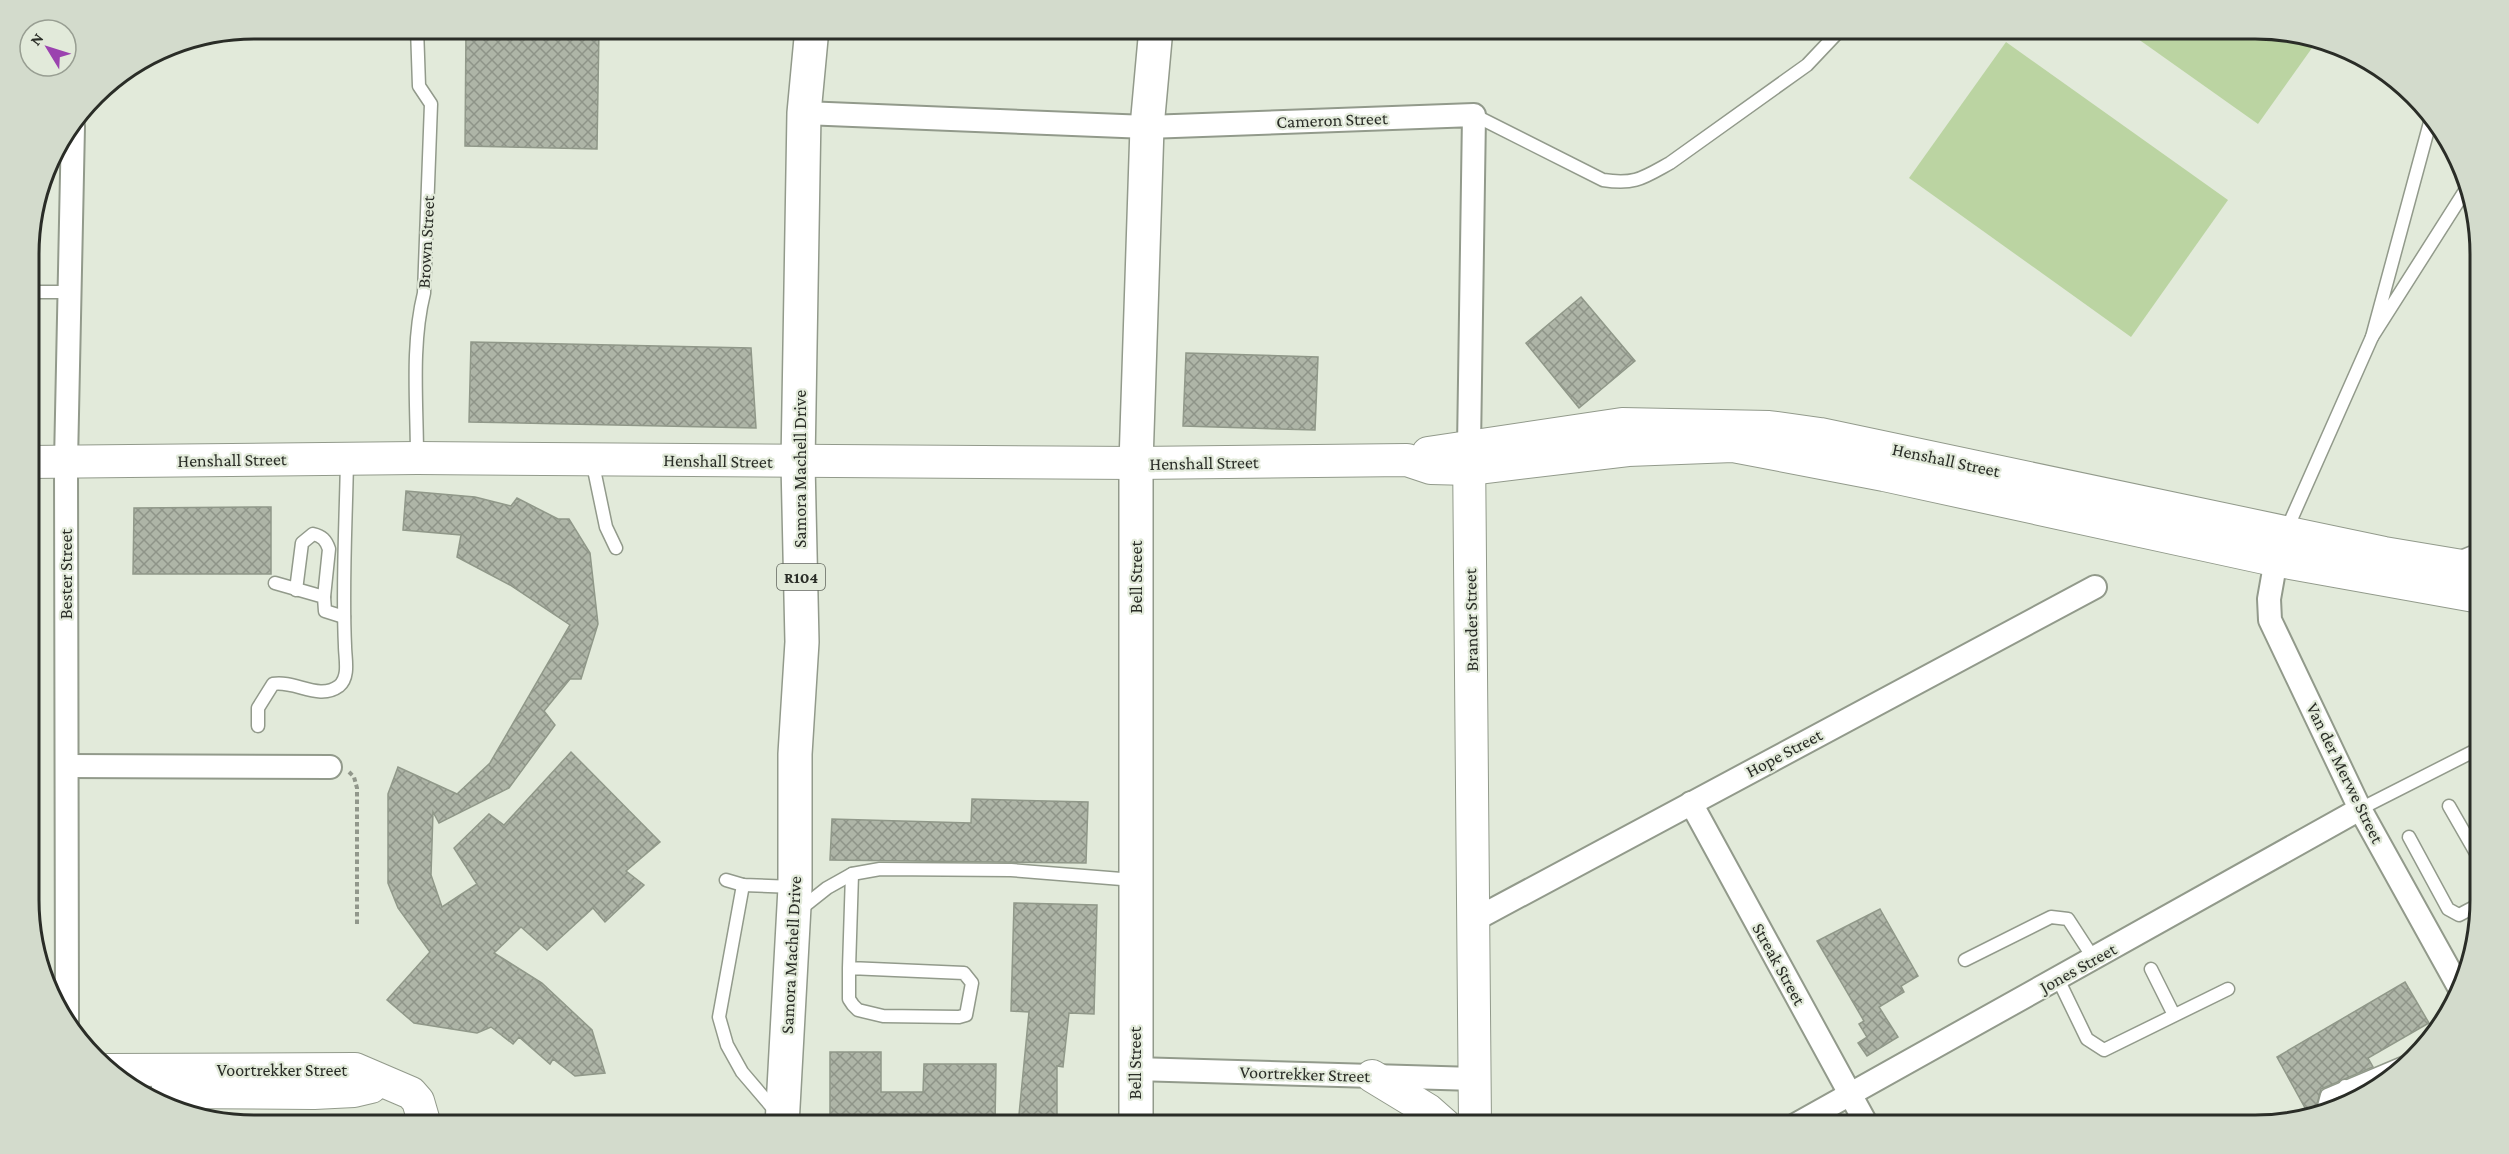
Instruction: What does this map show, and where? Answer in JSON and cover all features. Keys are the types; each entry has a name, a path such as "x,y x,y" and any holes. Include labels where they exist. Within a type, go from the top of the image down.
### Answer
{"main road":[{"name":"Bell Street","path":"1136,1115 1136,464 1147,127 1155,39"},
{"name":"Samora Machell Drive","path":"782,1115 795,901 795,754 802,642 798,463 804,113 810,44"}],"street":[{"name":"Cameron Street","path":"804,113 1147,127 1474,115"},
{"name":"Brander Street","path":"1474,115 1469,458 1475,1115"},
{"name":"Bester Street","path":"67,1005 66,462 73,139"},
{"name":"Henshall Street","path":"39,462 417,458 798,463 1136,464 1407,460 1431,468 1469,458 1733,446 2280,545 2470,594"},
{"name":"Henshall Street","path":"2280,545 2384,554 2465,566"},
{"name":"Van der Merwe Street","path":"2280,545 2269,599 2270,620 2360,809 2455,980"},
{"name":"Hope Street","path":"1474,920 2095,587"},
{"path":"67,766 330,767"},
{"name":"Streak Street","path":"1692,803 1861,1115"},
{"name":"Jones Street","path":"1813,1115 2360,809"},
{"name":"Voortrekker Street","path":"122,1070 355,1069 386,1082"},
{"name":"Voortrekker Street","path":"1135,1069 1475,1079"},
{"path":"1372,1076 1434,1115"},
{"path":"386,1082 411,1093 418,1101 422,1115"},
{"name":"Voortrekker Street","path":"157,1092 314,1093 354,1091 386,1082"}],"lane":[{"name":"Brown Street","path":"417,39 419,86 431,104 424,293 419,312 417,346 417,458"},
{"name":"Cameron Street","path":"1474,115 1603,180 1626,183 1646,177 1670,163 1808,65 1832,39"},
{"path":"2280,545 2372,337 2430,128"},
{"path":"2372,337 2462,195"},
{"path":"39,292 71,292"},
{"path":"258,726 258,708 273,684 282,682 328,692 343,681 347,459"},
{"path":"592,459 606,528 616,548"},
{"path":"296,590 302,543 313,534 318,535 327,542 329,549 324,597 325,611 344,616"},
{"path":"2465,566 2466,553 2470,552"},
{"path":"275,583 324,597"},
{"path":"2360,809 2470,753"},
{"path":"2449,806 2470,843"},
{"path":"2409,837 2448,909 2459,915 2470,909"},
{"path":"726,880 795,901 827,888 852,874 880,869 1011,870 1135,880"},
{"path":"849,968 964,973 972,984 969,1010 966,1015 959,1017 883,1016 858,1010 849,999 849,968 852,874"},
{"path":"743,885 719,1017 727,1045 742,1072 776,1115"},
{"path":"1965,960 2051,917 2068,919 2094,959"},
{"path":"2151,969 2174,1015"},
{"path":"2058,979 2087,1039 2104,1050 2228,989"},
{"path":"2325,1104 2327,1095 2389,1068"},
{"path":"2345,1086 2346,1095"}],"path":[{"path":"330,767 349,772 354,777 357,788 357,924"}],"green space":[{"path":"2138,39 2269,39 2313,47 2258,124"},
{"path":"2006,42 2228,200 2131,337 1909,178"}],"building":[{"path":"466,39 599,39 597,149 465,146"},
{"path":"1581,297 1635,361 1579,408 1526,343"},
{"path":"471,342 751,348 756,428 469,422"},
{"path":"1186,353 1318,357 1315,430 1183,426"},
{"path":"406,491 475,497 511,506 517,498 558,519 569,519 590,553 598,624 581,679 570,679 544,711 555,725 509,788 439,823 433,812 431,875 442,907 477,884 454,848 489,814 504,825 571,752 660,842 626,871 644,885 605,922 593,908 547,950 521,927 494,953 542,983 592,1030 605,1073 575,1076 553,1059 550,1064 519,1037 513,1044 491,1027 477,1033 414,1023 387,1000 430,952 398,908 388,883 388,794 398,767 457,794 490,763 570,625 510,585 457,557 461,535 403,530"},
{"path":"271,507 271,574 133,574 134,508"},
{"path":"972,799 1088,802 1086,863 830,860 832,819 971,823"},
{"path":"1014,903 1097,905 1094,1014 1069,1013 1063,1067 1057,1066 1057,1115 1019,1115 1029,1012 1011,1011"},
{"path":"1880,909 1918,976 1901,986 1904,992 1879,1007 1898,1037 1867,1056 1858,1043 1867,1037 1859,1024 1864,1021 1817,941"},
{"path":"2405,982 2429,1023 2368,1058 2373,1067 2321,1089 2317,1106 2306,1109 2277,1057"},
{"path":"830,1052 881,1052 881,1092 923,1092 924,1064 996,1064 995,1115 830,1115"}]}
